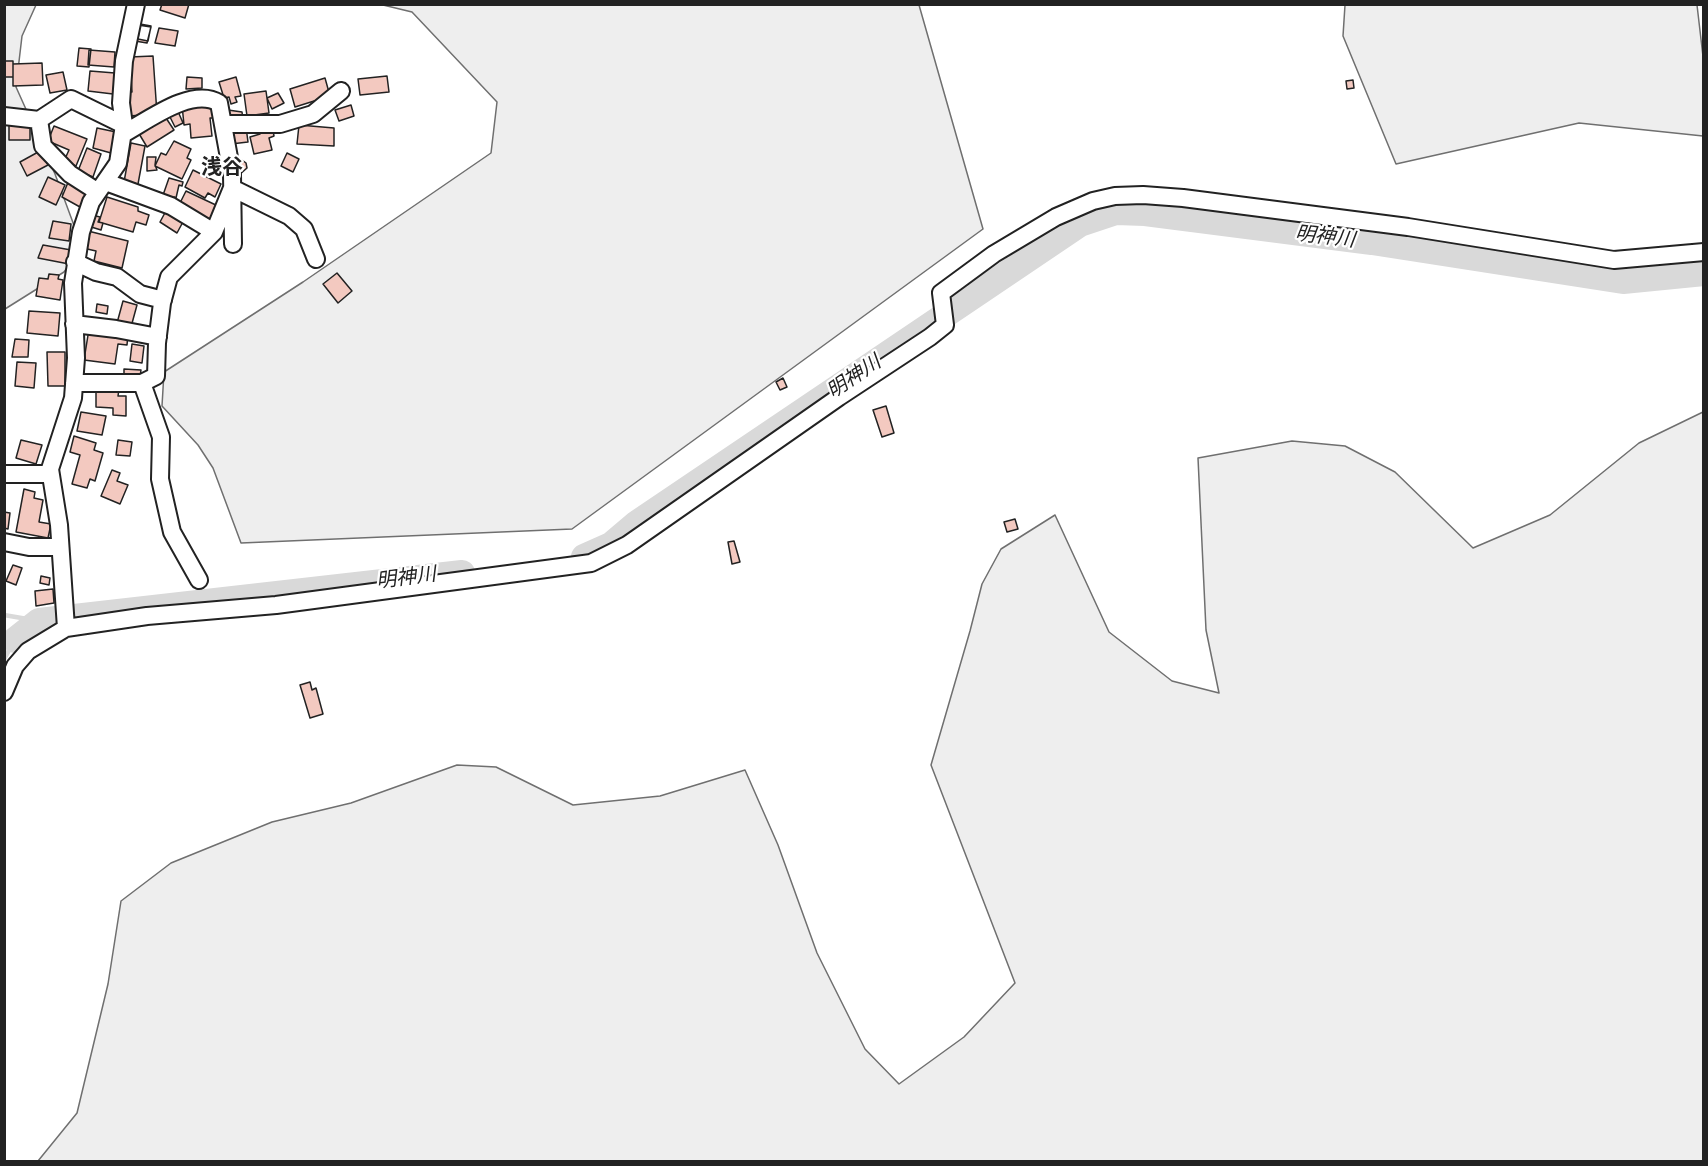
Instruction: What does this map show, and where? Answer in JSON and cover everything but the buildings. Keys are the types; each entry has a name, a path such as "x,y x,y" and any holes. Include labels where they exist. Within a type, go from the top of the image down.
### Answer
{"street":[{"path":"66,628 59,525 50,469 73,398 76,358 73,284 75,262 85,217 91,202 118,163 123,130 121,103 124,61 136,4"},
{"path":"224,124 280,124 314,114 341,91"},
{"path":"4,116 39,120 71,99 123,130"},
{"path":"123,130 180,102 213,99 219,103 232,174 233,244"},
{"path":"39,120 43,146 70,174 102,187 171,206 214,232"},
{"path":"74,383 142,382 156,376 158,337 169,277 214,232 232,188"},
{"path":"232,188 289,216 304,229 316,259"},
{"path":"4,692 15,666 28,651 66,628 147,616 276,605 591,562 627,545 839,397 930,337 945,325 941,293 994,254 1056,217 1093,201 1115,196 1143,195 1207,201 1408,227 1614,260 1704,252"},
{"path":"75,262 96,272 117,277 140,294 163,300"},
{"path":"74,324 158,337"},
{"path":"142,382 161,437 160,479 172,532 200,580"},
{"path":"4,474 50,474"},
{"path":"4,542 29,547 60,547"}],"shaded area":[{"path":"5,5 36,5 22,36 16,87 55,174 82,247 64,272 5,309"},
{"path":"383,5 919,5 983,229 572,529 241,543 213,468 198,445 162,406 164,372 303,282 491,153 497,102 412,12"},
{"path":"1345,5 1697,5 1704,65 1703,136 1579,123 1396,164 1343,36"},
{"path":"1703,412 1703,1161 38,1161 77,1113 108,984 121,901 171,863 272,822 351,803 457,765 496,767 573,805 660,796 745,770 778,845 817,953 865,1049 899,1084 964,1037 1015,983 931,765 982,584 1001,549 1055,515 1109,632 1172,681 1219,693 1206,630 1198,458 1292,441 1345,446 1395,472 1473,548 1550,515 1639,443"}],"waterway":[{"name":"明神川","path":"584,557 611,545 637,523 1080,224 1116,212 1145,213 1372,242 1623,281 1704,273"},
{"name":"明神川","path":"15,640 39,621 462,573"},
{"path":"4,615 39,621"},
{"path":"4,659 15,640"}],"district":[{"name":"浅谷","path":"222,168"}]}
